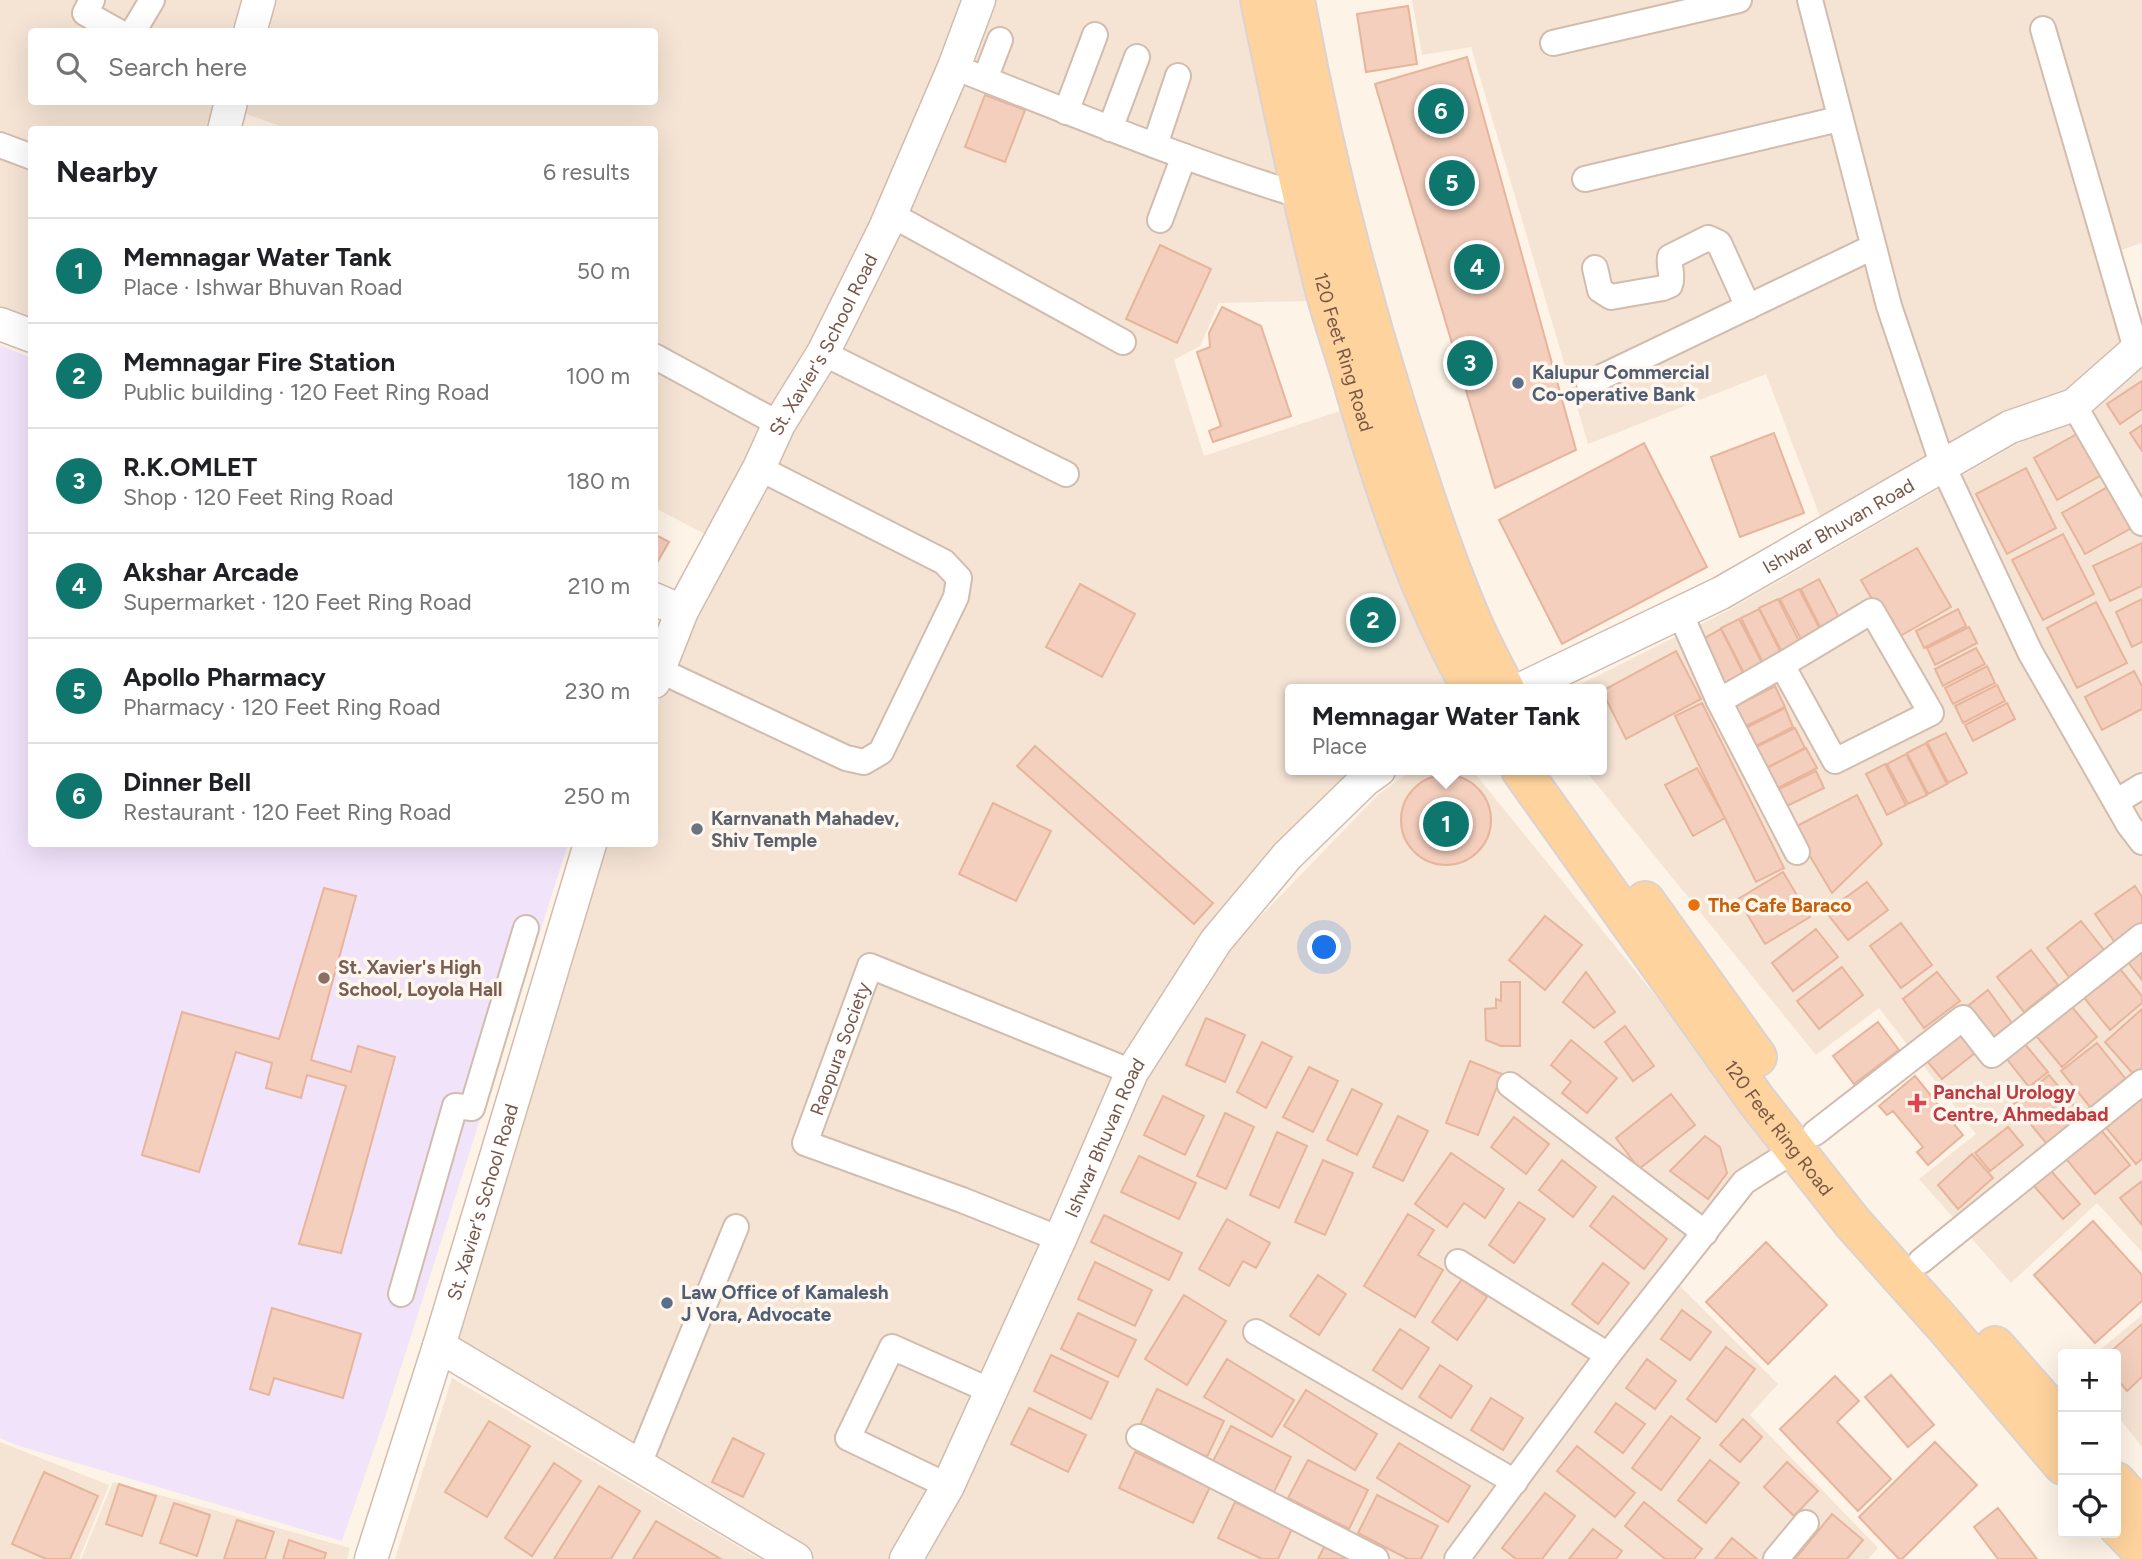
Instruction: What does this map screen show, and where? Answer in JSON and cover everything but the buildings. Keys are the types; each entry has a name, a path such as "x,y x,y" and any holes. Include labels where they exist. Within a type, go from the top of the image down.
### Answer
{"main road":[{"name":"120 Feet Ring Road","path":"1260,0 1325,289 1370,441 1411,560 1453,655 1469,684"},
{"name":"120 Feet Ring Road","path":"1295,0 1309,76 1339,203 1378,347 1429,510 1472,623 1502,684"},
{"name":"120 Feet Ring Road","path":"1525,775 1756,1100 1805,1141 1868,1202 2058,1417"},
{"name":"120 Feet Ring Road","path":"1558,775 1783,1093 1805,1141 1853,1222 2058,1459"},
{"path":"2121,1488 2142,1511"},
{"path":"2121,1529 2142,1551"}],"street":[{"path":"92,0 85,13 112,28"},
{"path":"135,28 152,0"},
{"path":"251,28 259,0"},
{"name":"St. Xavier's School Road","path":"658,670 668,605 759,468 779,424 822,353 892,215 979,0"},
{"path":"1553,43 1739,0"},
{"path":"1810,0 1889,306 1943,466 2030,652 2142,842"},
{"path":"2042,29 2139,347"},
{"path":"1066,112 1095,35"},
{"path":"985,79 1000,40"},
{"path":"1110,129 1137,57"},
{"path":"954,67 1110,129 1302,196"},
{"path":"1155,145 1178,76"},
{"path":"225,126 230,105"},
{"path":"1585,179 1839,119"},
{"path":"0,145 28,156"},
{"path":"1160,220 1184,156"},
{"path":"892,215 1123,342"},
{"path":"1595,268 1600,290 1611,298 1663,288 1670,285 1673,278 1668,264 1670,257 1707,238 1713,239 1718,243 1748,307"},
{"path":"1589,383 1873,247"},
{"path":"0,324 28,334"},
{"name":"Ishwar Bhuvan Road","path":"1531,684 1721,593 2010,427 2074,405 2139,347"},
{"path":"822,353 1066,474"},
{"path":"658,358 779,424"},
{"path":"2074,405 2142,523"},
{"path":"658,676 846,758 864,762 881,752 956,597 959,578 944,562 759,468"},
{"path":"1719,701 1872,611 1931,713 1835,761 1782,665"},
{"path":"1680,613 1719,701 1797,852"},
{"name":"Ishwar Bhuvan Road","path":"906,1559 948,1486 1132,1072 1216,941 1287,856 1372,775"},
{"path":"2116,802 2142,786"},
{"name":"St. Xavier's School Road","path":"371,1559 439,1346 589,847"},
{"path":"401,1294 455,1106 472,1108 526,928"},
{"path":"1457,1559 1608,1355 1744,1182 1805,1141 1963,1018 1992,1055 2142,936"},
{"name":"Raopura Society","path":"1060,1239 805,1143 870,966 1132,1072"},
{"path":"1921,1261 2142,1082"},
{"path":"1510,1085 1705,1233"},
{"path":"639,1464 736,1227"},
{"path":"1458,1262 1608,1355"},
{"path":"1256,1332 1515,1482"},
{"path":"439,1346 796,1559"},
{"path":"948,1486 848,1438 892,1347 991,1391"},
{"path":"1139,1437 1376,1559"},
{"path":"1776,1559 1806,1523"}],"shaded area":[{"path":"0,0 250,0 242,28 28,28 28,105 220,105 214,126 28,126 28,320 0,309"},
{"path":"267,0 965,0 868,241 709,536 658,510 658,126 280,126 238,111 240,105 658,105 658,28 260,28"},
{"path":"989,0 1253,0 1311,301 1219,303 1200,346 1174,360 1204,456 1346,409 1394,560 1448,684 1285,684 1285,775 1352,775 1208,931 945,1461 892,1559 815,1559 451,1342 602,847 658,847 658,703 692,613"},
{"path":"1412,0 1801,0 1858,239 1926,459 1821,519 1766,374 1588,444 1471,47 1422,55"},
{"path":"1823,0 2142,0 2142,243 2121,250 2142,330 2069,399 1947,451 1896,309"},
{"path":"0,345 28,357 28,847 567,847 385,1417 342,1541 0,1438"},
{"path":"2142,360 2142,1252 2097,1203 2011,1283 1919,1179 1976,1134 1879,1008 1816,1055 1589,775 1607,775 1607,684 1581,684 1727,611 2017,444 2090,411"},
{"path":"1406,775 1476,775 1776,1144 1737,1176 1441,1559 927,1559 963,1487 1145,1080 1227,951 1380,793"},
{"path":"1676,1282 1778,1384 1750,1415 1878,1548 1868,1559 1470,1559"},
{"path":"2142,1315 2142,1447 2121,1420 2121,1349 2101,1349"},
{"path":"452,1378 760,1559 395,1559"},
{"path":"0,1442 109,1485 79,1559 0,1559"},
{"path":"113,1482 350,1548 347,1559 81,1559"}],"place":[{"name":"Dinner Bell","path":"1441,111"},
{"name":"Apollo Pharmacy","path":"1452,183"},
{"name":"Akshar Arcade","path":"1477,267"},
{"name":"R.K.OMLET","path":"1470,363"},
{"name":"Kalupur Commercial Co-operative Bank","path":"1518,383"},
{"name":"Memnagar Fire Station","path":"1373,620"},
{"name":"Memnagar Water Tank","path":"1446,824"},
{"name":"Karnvanath Mahadev, Shiv Temple","path":"697,829"},
{"name":"The Cafe Baraco","path":"1694,905"},
{"name":"St. Xavier's High School, Loyola Hall","path":"324,978"},
{"name":"Panchal Urology Centre, Ahmedabad","path":"1917,1103"},
{"name":"Law Office of Kamalesh J Vora, Advocate","path":"667,1303"}]}
